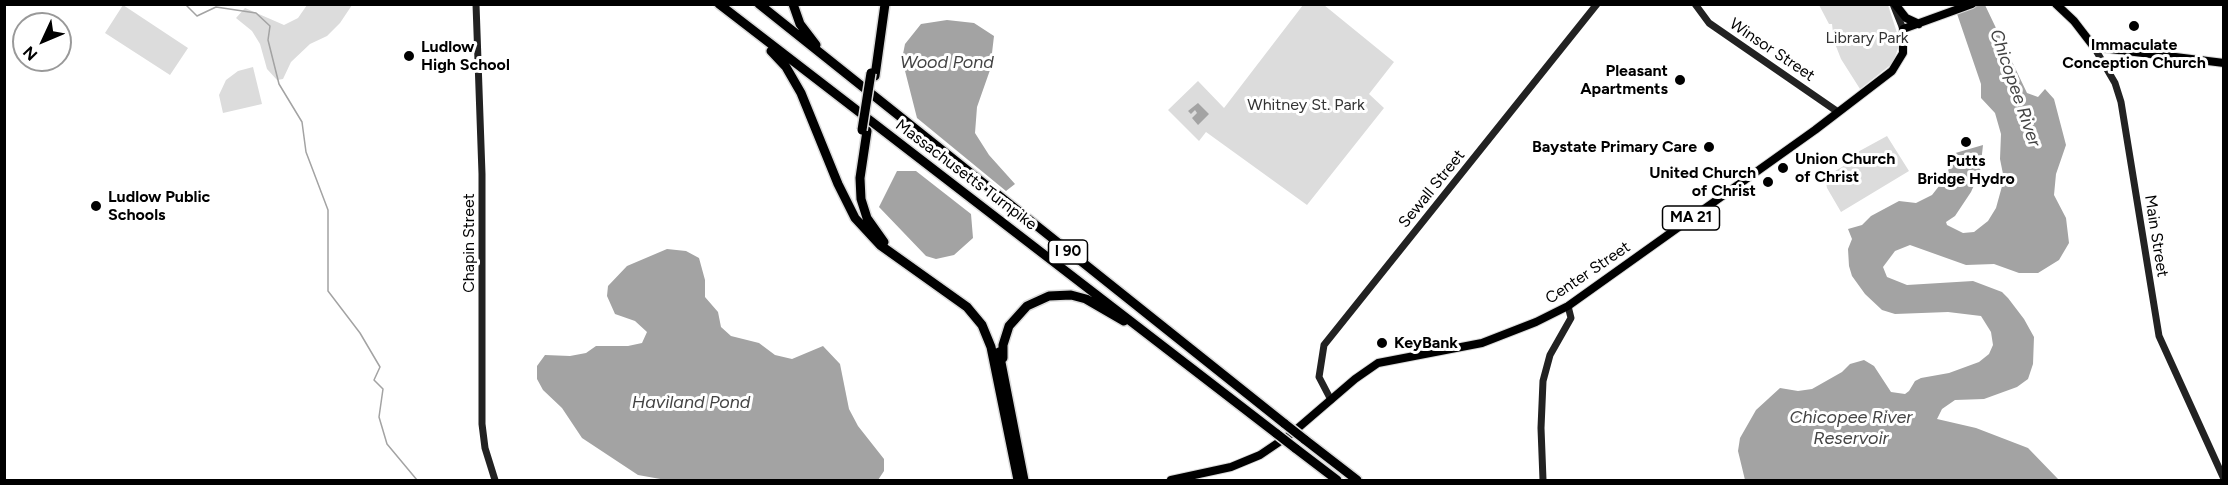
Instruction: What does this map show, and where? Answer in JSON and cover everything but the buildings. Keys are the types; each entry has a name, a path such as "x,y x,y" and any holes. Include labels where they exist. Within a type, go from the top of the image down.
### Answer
{"highway":[{"path":"718,4 786,67 801,93 850,209 867,232 888,252 967,307 987,333 1018,480"},
{"name":"Massachusetts Turnpike","path":"718,4 1337,480"},
{"name":"Massachusetts Turnpike","path":"759,4 1357,480"},
{"path":"793,4 807,34 853,79"},
{"path":"883,4 864,131 854,179 856,204 867,229 888,252"},
{"path":"864,131 860,178 861,199 867,218 891,247 977,309 995,338 1024,480"},
{"path":"1002,369 1005,334 1015,318 1034,302 1048,296 1064,294 1080,297 1100,305 1210,381"}],"main road":[{"name":"Chapin Street","path":"476,4 483,201 482,424 485,448 495,480"},
{"name":"Sewall Street","path":"1331,400 1319,377 1324,345 1597,4"},
{"name":"Winsor Street","path":"1695,4 1709,23 1838,112"},
{"path":"1894,4 1906,18 1919,24"},
{"path":"1894,4 1903,28 1903,53"},
{"name":"Main Street","path":"2052,4 2059,7 2094,47 2115,82 2121,102 2159,336 2223,479"},
{"path":"1903,28 1969,6"},
{"name":"Center Street","path":"1171,480 1231,467 1260,455 1291,434 1378,363 1482,343 1536,322 1568,306 1892,71 1911,33 1919,24"},
{"path":"2094,47 2223,63"},
{"path":"1543,480 1541,428 1543,381 1550,355 1570,318 1568,306"}],"green space":[{"path":"123,5 188,48 170,75 105,33"},
{"path":"307,5 352,5 340,23 327,36 310,44 291,62 283,79 277,80 267,69 260,44 252,31 236,18 245,8 284,25 298,18"},
{"name":"Whitney St. Park","path":"1303,5 1324,5 1394,62 1369,94 1384,108 1307,205 1206,132 1199,141 1168,110 1198,81 1224,108"},
{"name":"Library Park","path":"1819,5 1888,5 1900,42 1893,63 1860,89 1841,59 1834,41 1832,24 1829,24"},
{"path":"253,67 262,104 223,113 219,95 226,80 238,71"},
{"path":"1887,136 1909,171 1841,212 1827,188 1825,177 1847,164 1854,154"}],"water":[{"path":"1954,5 1985,5 2027,93 2038,97 2045,89 2054,99 2066,145 2056,174 2054,195 2066,218 2069,243 2059,260 2038,273 2019,273 1994,264 1966,265 1910,245 1895,251 1883,267 1887,277 1907,285 1973,281 2002,292 2008,298 2034,337 2033,364 2028,379 2017,387 1984,399 1955,400 1942,409 1937,419 1976,428 2028,448 2059,480 1745,480 1738,451 1740,438 1756,410 1780,388 1798,391 1812,389 1842,372 1850,364 1864,360 1874,366 1891,392 1905,394 1915,381 1921,378 1949,373 1979,362 1989,354 1993,345 1991,332 1981,316 1948,312 1895,314 1882,310 1865,294 1852,276 1849,266 1848,249 1852,239 1848,229 1862,225 1871,216 1899,201 1916,203 1932,195 1947,176 1952,154 1983,145 1980,172 1971,192 1955,216 1946,222 1947,225 1963,233 1974,232 1988,221 1996,208 2004,179 2000,159 2001,134 1995,113 1981,98 1981,84"},
{"name":"Wood Pond","path":"947,20 974,23 994,36 990,70 977,107 975,133 989,155 1015,184 1006,191 917,118 902,59 905,44 921,24"},
{"path":"1198,103 1209,114 1198,125 1192,118 1197,113 1195,110 1191,114 1188,111"},
{"path":"897,171 916,171 971,214 973,238 954,255 936,259 926,256 879,207"},
{"name":"Haviland Pond","path":"667,249 686,251 699,258 705,280 705,297 718,312 721,327 731,336 759,343 775,355 792,359 823,346 840,364 849,409 858,426 884,459 884,471 878,480 666,480 638,475 582,438 562,408 543,390 537,379 537,366 545,355 570,356 586,353 596,346 628,346 642,343 647,332 635,321 615,314 607,296 608,286 627,266"}],"waterway":[{"path":"185,4 197,16 216,7 256,13 270,26 268,40 279,84 302,122 306,152 328,210 328,291 360,333 380,367 374,380 383,389 379,417 387,444 417,480"}],"place":[{"name":"Immaculate Conception Church","path":"2134,26"},
{"name":"Ludlow High School","path":"409,56"},
{"name":"Pleasant Apartments","path":"1680,80"},
{"name":"Putts Bridge Hydro","path":"1966,142"},
{"name":"Baystate Primary Care","path":"1709,147"},
{"name":"Union Church of Christ","path":"1783,168"},
{"name":"United Church of Christ","path":"1768,182"},
{"name":"Ludlow Public Schools","path":"96,206"},
{"name":"KeyBank","path":"1382,343"}],"water label":[{"name":"Chicopee River","path":"2015,88"},
{"name":"Chicopee River Reservoir","path":"1851,428"}]}
